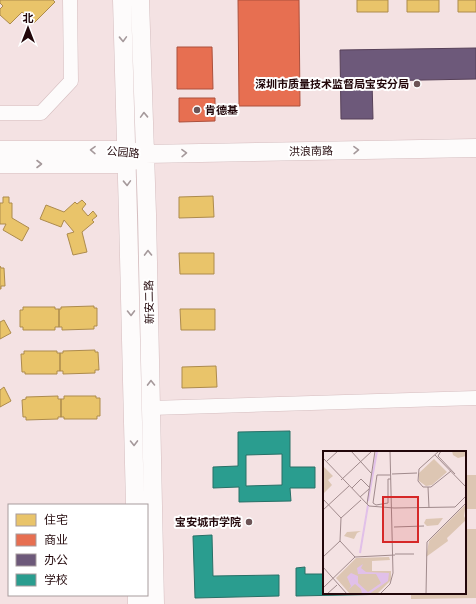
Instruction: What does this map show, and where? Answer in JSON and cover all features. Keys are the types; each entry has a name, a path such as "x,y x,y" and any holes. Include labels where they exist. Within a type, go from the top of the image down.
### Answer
{"main road":[{"name":"新安二路","path":"122,0 135,504"},
{"name":"新安二路","path":"140,0 146,154 155,604"},
{"name":"洪浪南路","path":"146,154 476,148"},
{"name":"公园路","path":"0,150 127,157"},
{"name":"公园路","path":"0,164 127,157 146,154"}],"lane":[{"path":"0,113 41,113 71,81 70,0"},
{"path":"151,408 476,398"}],"shaded area":[{"path":"466,475 476,475 476,509 466,509"},
{"path":"466,529 476,529 476,598 411,599 411,594 466,594"}],"building: 住宅":[{"path":"0,0 53,0 55,2 34,23 22,12 10,24 0,15 0,9 3,6 0,3"},
{"path":"357,0 388,0 388,12 357,12"},
{"path":"407,0 439,0 439,12 407,12"},
{"path":"458,0 476,0 476,12 458,12"},
{"path":"213,196 214,217 179,218 179,197"},
{"path":"3,197 9,197 9,203 12,203 12,218 29,228 22,241 3,230 6,224 0,224 0,203 3,203"},
{"path":"82,200 86,204 82,209 88,216 93,211 97,216 92,220 94,222 82,232 87,252 73,255 67,234 74,232 64,220 61,227 40,219 46,205 64,212 75,202 77,204"},
{"path":"179,253 214,253 214,274 180,274"},
{"path":"0,266 1,268 4,268 5,286 1,286 1,289 0,289"},
{"path":"94,306 94,308 97,308 97,326 94,326 94,329 62,330 62,327 59,327 59,309 61,309 61,307"},
{"path":"23,307 55,307 55,309 59,309 59,327 55,327 55,330 23,330 23,327 20,327 20,310 23,310"},
{"path":"180,309 215,309 215,330 181,330"},
{"path":"4,320 11,333 0,339 0,322"},
{"path":"95,350 95,352 98,352 99,370 95,370 95,373 63,374 63,371 60,371 60,353 63,353 63,351"},
{"path":"24,351 57,351 57,353 60,353 60,371 57,371 57,374 25,374 25,372 22,372 21,354 24,354"},
{"path":"216,366 217,387 182,388 182,367"},
{"path":"4,387 11,401 0,407 0,390"},
{"path":"58,396 58,399 61,399 61,417 58,417 58,419 26,420 26,417 23,417 22,400 26,399 26,397"},
{"path":"64,396 96,396 96,398 100,398 100,416 97,416 97,419 64,419 64,417 61,417 61,399 64,399"}],"building: 商业":[{"path":"238,0 299,0 300,106 239,106"},
{"path":"177,47 212,47 213,89 177,89"},
{"name":"肯德基","path":"179,98 215,98 215,121 179,122"}],"building: 办公":[{"path":"476,48 476,79 372,81 373,119 341,119 340,50"}],"building: 学校":[{"path":"290,431 290,467 315,467 315,488 290,488 291,501 239,502 239,487 213,488 213,467 238,466 238,432","holes":["282,454 282,485 246,486 246,455"]},
{"path":"212,535 213,576 279,575 279,596 195,598 193,536"},
{"path":"305,567 305,574 323,574 323,594 396,594 296,596 296,568"}],"place":[{"name":"深圳市质量技术监督局宝安分局","path":"417,84"},
{"name":"肯德基","path":"197,110"},
{"name":"宝安城市学院","path":"249,522"}]}
